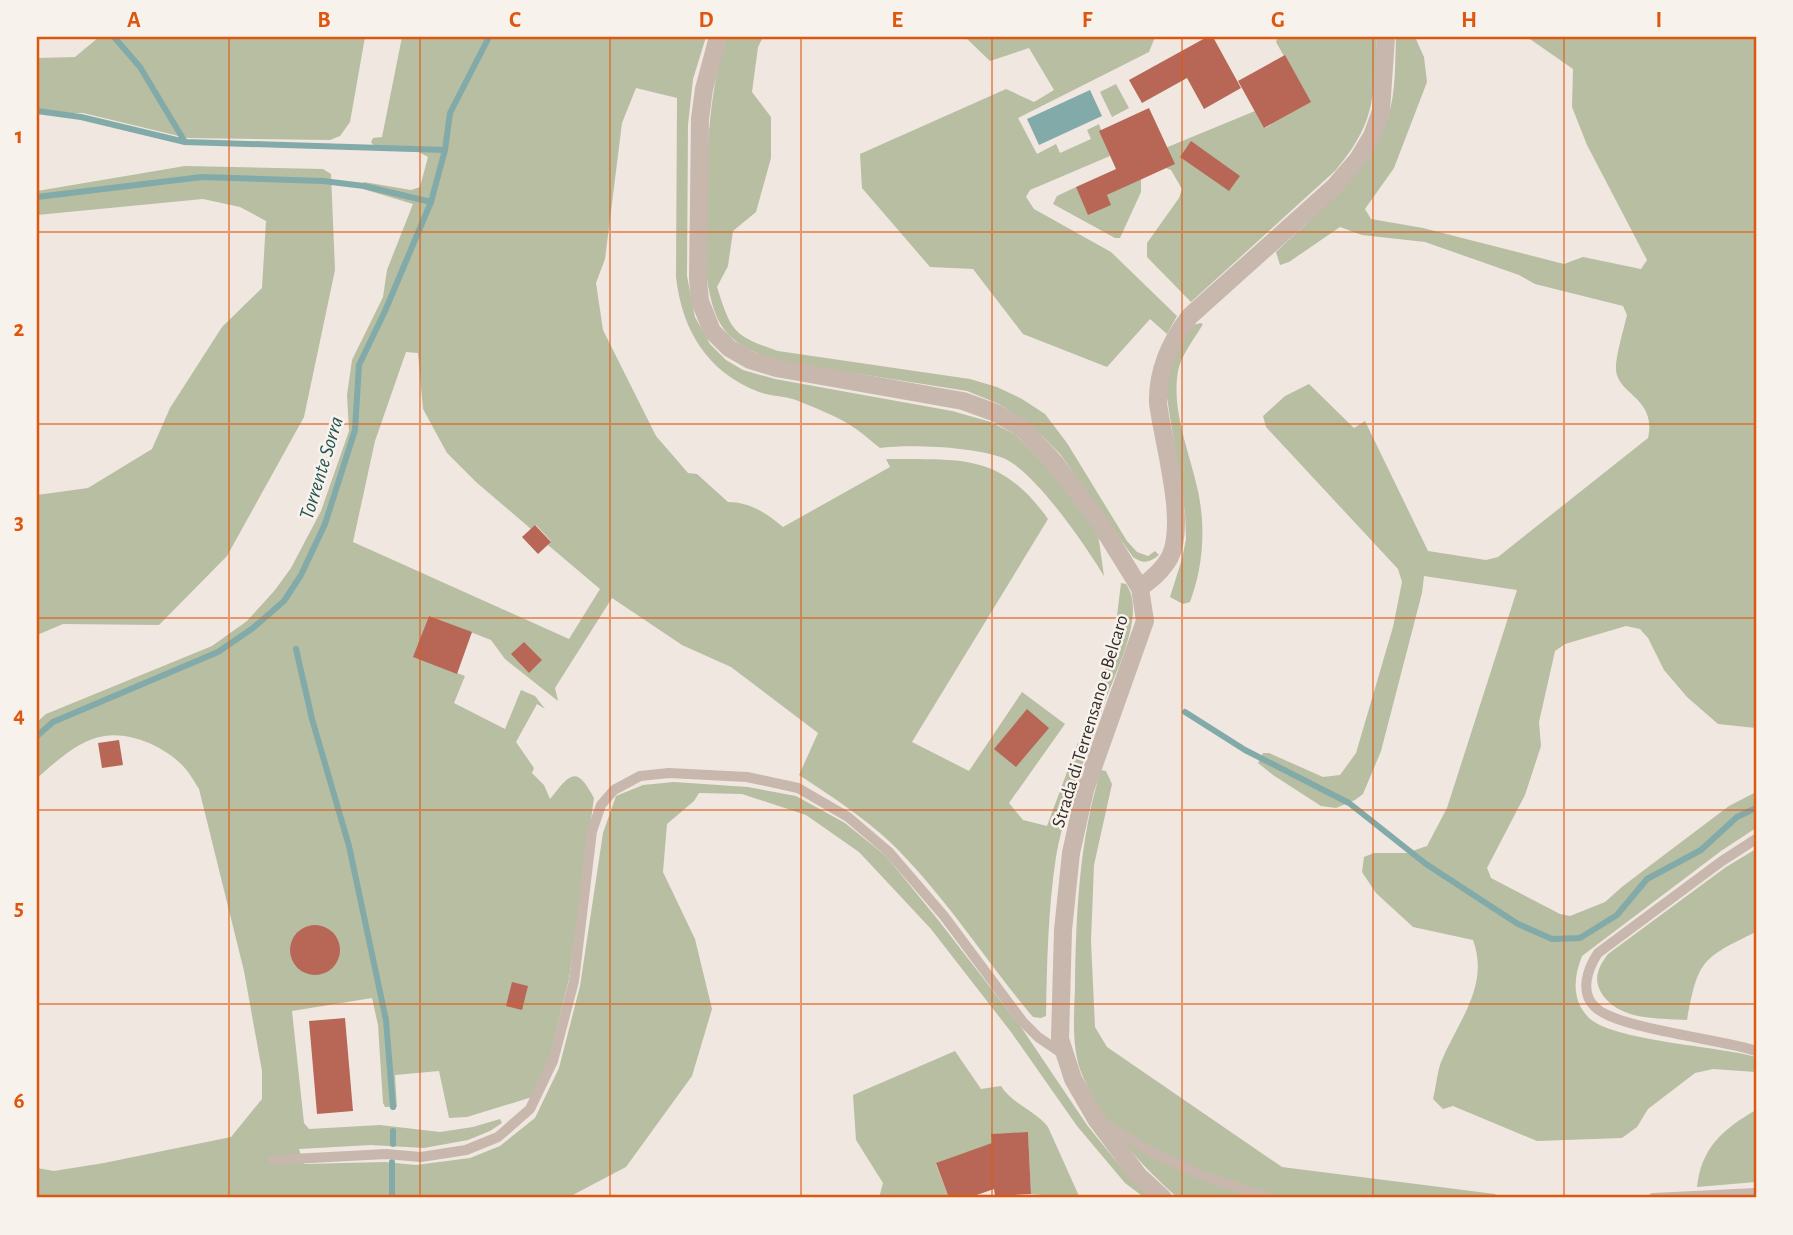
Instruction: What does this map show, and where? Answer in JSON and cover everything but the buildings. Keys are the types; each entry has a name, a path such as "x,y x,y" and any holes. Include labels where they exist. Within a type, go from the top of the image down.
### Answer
{"street":[{"name":"Strada di Terrensano e Belcaro","path":"718,37 704,89 698,150 698,279 700,301 712,331 729,348 750,360 776,368 963,401 996,412 1023,429 1054,461 1098,520 1140,587 1145,621 1085,790 1071,853 1063,930 1060,1038 1073,1079 1096,1119 1138,1175 1164,1198"},
{"path":"1140,587 1157,575 1170,556 1176,537 1177,513 1158,402 1161,369 1190,316 1334,187 1358,159 1372,136 1381,111 1386,37"}],"lane":[{"path":"273,1160 386,1154 421,1157 466,1150 498,1137 530,1109 553,1060 574,981 592,831 601,805 614,790 640,776 669,773 747,777 797,788 848,817 889,852 944,916 1023,1022 1038,1037 1066,1056"},
{"path":"1756,839 1598,953 1586,979 1594,1007 1605,1014 1756,1051"},
{"path":"1096,1119 1150,1151 1203,1177 1269,1198"},
{"path":"1653,1198 1756,1193"}],"green space":[{"path":"99,37 365,37 350,122 340,136 330,140 187,138 83,113 37,113 37,58 75,57"},
{"path":"402,37 706,37 693,79 688,125 687,276 695,317 710,344 726,360 743,370 775,379 952,411 991,422 1016,435 1048,468 1098,534 1104,576 1044,493 1016,465 1003,458 976,451 942,447 880,448 858,430 837,418 796,400 759,392 725,373 711,361 700,347 684,315 676,277 677,98 636,88 622,123 605,259 596,283 603,330 656,436 688,473 697,474 728,502 757,509 783,527 890,467 886,459 936,459 977,464 1013,481 1030,497 1048,519 912,742 969,771 1022,692 1065,724 1009,803 1023,820 1047,826 1113,648 1121,583 1126,584 1132,596 1133,611 1127,643 1077,780 1060,838 1053,877 1046,1016 1041,1018 1033,1017 910,862 857,815 799,775 818,733 731,667 682,645 612,598 555,688 558,701 505,659 491,640 429,616 414,657 465,676 454,703 505,729 521,690 535,696 545,709 537,704 516,742 534,768 532,773 544,785 550,799 573,776 582,780 594,798 569,979 549,1059 532,1097 467,1117 449,1118 439,1071 395,1075 397,1107 385,1107 378,1025 372,998 292,1011 304,1123 309,1129 380,1125 440,1132 473,1127 500,1119 502,1123 468,1140 424,1148 371,1145 299,1149 304,1164 385,1162 416,1165 470,1158 500,1146 535,1118 559,1068 580,986 603,833 616,796 643,785 674,782 748,787 796,796 845,823 886,856 1021,1027 1087,1125 1133,1182 1152,1198 1145,1198 1125,1183 1077,1126 1011,1032 931,929 859,852 806,815 742,794 699,793 694,801 667,824 663,872 695,939 712,1009 692,1076 626,1167 567,1198 37,1198 37,1168 54,1171 231,1137 262,1099 262,1071 244,971 199,789 185,768 167,753 147,742 115,735 95,738 77,746 37,778 37,722 46,714 212,646 247,621 291,568 321,511 349,431 347,395 352,360 383,297 387,270 413,204 363,189 364,182 411,190 420,187 428,157 417,151 377,150 371,142 373,138 382,137","holes":["406,352 418,353 423,409 447,453 531,529 536,525 551,541 548,545 600,589 569,639 353,542 375,441"]},
{"path":"727,37 763,37 758,47 752,92 771,117 771,158 756,212 733,231 728,266 717,287 726,313 736,330 751,341 778,351 970,379 997,387 1022,399 1045,414 1067,443 1127,541 1137,552 1148,556 1155,551 1159,555 1146,562 1133,557 1060,454 1029,423 999,404 967,391 778,361 747,348 727,333 710,297 707,279 707,218 713,96"},
{"path":"965,37 1155,37 1149,52 1018,118 1037,154 1056,144 1060,153 1091,139 1087,130 1099,124 1110,156 1030,190 1026,197 1034,209 1111,252 1177,316 1167,334 1150,319 1107,367 1023,334 973,269 930,267 862,188 860,154 1006,89 1034,102 1054,90 1029,48 990,61"},
{"path":"1278,37 1377,37 1373,92 1366,122 1336,170 1191,302 1147,257 1147,243 1179,198 1182,189 1171,170 1166,168 1158,151 1255,111 1265,128 1310,102 1276,42"},
{"path":"1396,37 1415,37 1424,57 1427,82 1394,168 1365,209 1371,219 1423,228 1564,264 1583,257 1641,269 1647,260 1587,145 1572,107 1573,69 1527,37 1756,37 1756,728 1718,724 1687,697 1664,670 1648,638 1640,629 1626,626 1565,644 1555,651 1539,722 1541,746 1525,795 1487,868 1491,878 1560,914 1570,916 1605,902 1729,806 1756,792 1756,828 1721,851 1582,956 1576,979 1579,1003 1588,1017 1600,1025 1642,1037 1756,1057 1756,1072 1713,1069 1695,1073 1648,1109 1637,1127 1622,1138 1537,1141 1453,1106 1443,1109 1433,1099 1441,1062 1475,988 1478,973 1473,940 1413,927 1376,893 1362,872 1364,857 1374,853 1406,853 1427,846 1447,808 1517,590 1424,576 1422,593 1381,751 1363,794 1355,800 1336,808 1321,806 1258,763 1263,753 1269,753 1323,777 1340,775 1356,753 1393,627 1402,582 1398,569 1266,427 1263,416 1285,396 1309,384 1354,428 1365,421 1428,551 1486,560 1498,557 1648,438 1647,414 1623,386 1616,370 1627,315 1623,306 1535,284 1519,275 1425,242 1362,235 1340,227 1289,262 1280,265 1276,252 1341,190 1368,156 1379,137 1388,117 1392,98"},
{"path":"1116,84 1129,108 1112,117 1100,92"},
{"path":"185,166 323,169 331,174 335,270 304,417 227,556 159,625 63,624 37,635 37,495 88,488 152,449 170,408 222,327 262,288 266,221 240,207 203,199 37,215 37,191"},
{"path":"1141,179 1141,192 1120,238 1115,238 1053,204 1057,196 1076,187 1107,195"},
{"path":"1203,324 1180,365 1177,386 1182,432 1198,491 1202,534 1194,589 1190,602 1183,604 1170,597 1186,539 1185,512 1167,398 1167,377 1180,345 1194,325"},
{"path":"1101,770 1106,771 1112,784 1094,865 1091,941 1095,1027 1107,1047 1282,1167 1495,1194 1498,1198 1178,1198 1137,1158 1101,1111 1079,1067 1075,1045 1080,878 1088,823"},
{"path":"1756,849 1756,932 1724,948 1705,963 1695,985 1687,1020 1629,1014 1610,1003 1597,983 1600,968 1608,954 1726,867"},
{"path":"955,1051 981,1089 1001,1086 1011,1098 1048,1127 1079,1196 1077,1198 1031,1194 1028,1133 992,1134 993,1157 967,1152 936,1164 949,1198 879,1198 883,1183 856,1140 853,1095"},
{"path":"1756,1110 1756,1182 1697,1187 1703,1161 1716,1141 1733,1125"}],"water":[{"path":"1090,90 1102,116 1039,145 1027,119"}],"waterway":[{"path":"114,37 140,67 185,142"},
{"name":"Torrente Sorra","path":"37,736 53,722 218,652 253,628 284,601 301,575 325,524 355,430 359,365 431,202 445,150 450,113 489,37"},
{"path":"37,111 81,117 185,142 445,150"},
{"path":"37,197 202,177 323,181 364,186 431,202"},
{"path":"296,649 312,719 349,846 386,1020 393,1107"},
{"path":"1185,712 1245,750 1349,803 1426,864 1518,924 1552,939 1580,938 1617,915 1647,879 1701,850 1737,817 1756,808"},
{"path":"393,1131 393,1144"},
{"path":"392,1162 392,1198"}]}
